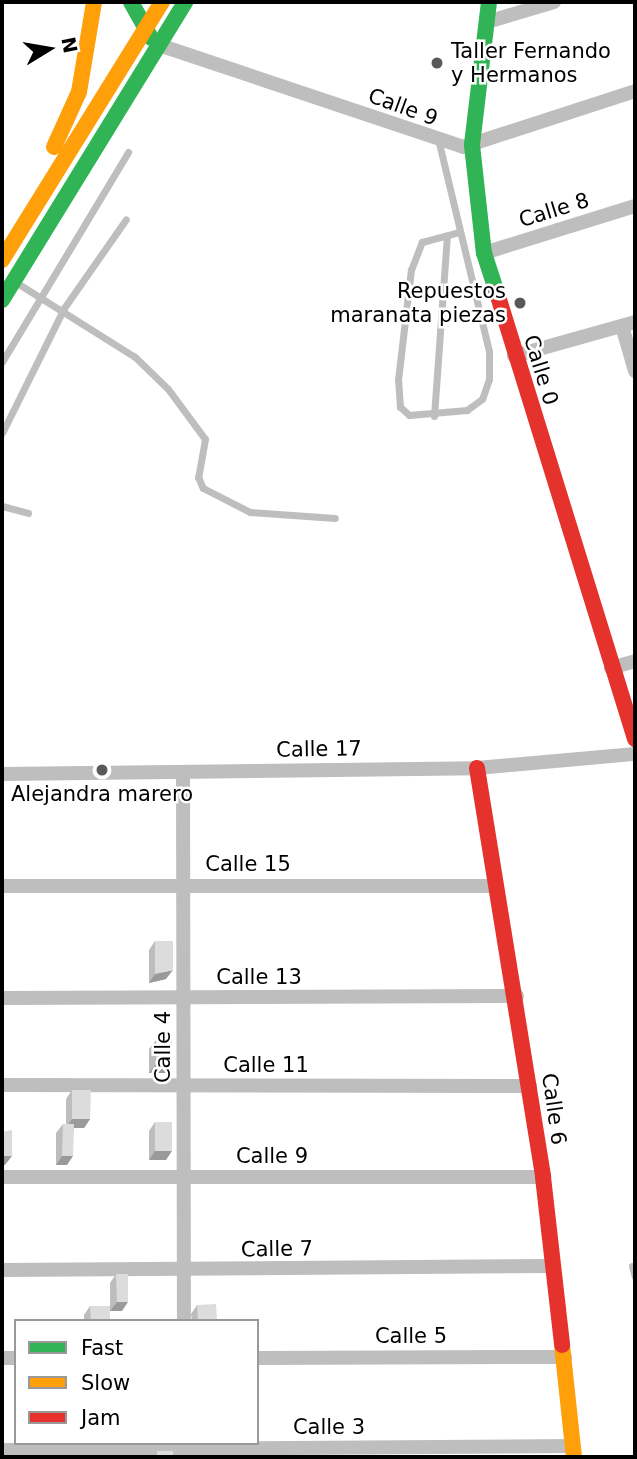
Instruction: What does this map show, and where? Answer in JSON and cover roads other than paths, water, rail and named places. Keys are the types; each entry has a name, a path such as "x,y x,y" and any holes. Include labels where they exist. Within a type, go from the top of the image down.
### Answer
{"main road":[{"path":"2,234 79,92 94,2"},
{"path":"131,2 147,15 162,39"},
{"path":"2,260 147,15 162,2"},
{"path":"2,300 185,2"},
{"name":"Calle 0","path":"489,2 472,145 484,253 635,739"},
{"name":"Calle 6","path":"477,768 494,886 517,996 543,1177 565,1357 573,1451"}],"street":[{"path":"487,22 554,2"},
{"name":"Calle 9","path":"162,39 177,47 439,143 472,145 635,91"},
{"name":"Calle 8","path":"484,253 635,206"},
{"path":"514,356 628,324 635,371"},
{"path":"611,668 635,661"},
{"name":"Calle 17","path":"2,774 477,768 564,764 635,754"},
{"name":"Calle 4","path":"183,772 184,1319"},
{"name":"Calle 15","path":"2,886 494,886"},
{"name":"Calle 13","path":"2,998 517,996"},
{"name":"Calle 11","path":"2,1086 530,1086"},
{"name":"Calle 9","path":"2,1177 543,1177"},
{"name":"Calle 7","path":"2,1270 185,1271 554,1266"},
{"name":"Calle 5","path":"259,1358 565,1357"},
{"name":"Calle 3","path":"2,1450 573,1451"}],"lane":[{"path":"439,143 489,352 489,379 482,399 467,410 435,416 409,415 400,407 398,380 411,270 422,242 460,232"},
{"path":"2,362 128,152"},
{"path":"2,433 64,308 126,219"},
{"path":"435,416 447,235"},
{"path":"13,281 64,308 135,357 168,389 205,439 198,477 203,488 250,512 335,518"},
{"path":"2,506 28,513"},
{"path":"632,1266 635,1277"}],"place":[{"name":"Taller Fernando y Hermanos","path":"437,63"},
{"name":"Repuestos maranata piezas","path":"520,303"},
{"name":"Alejandra marero","path":"102,770"}]}
